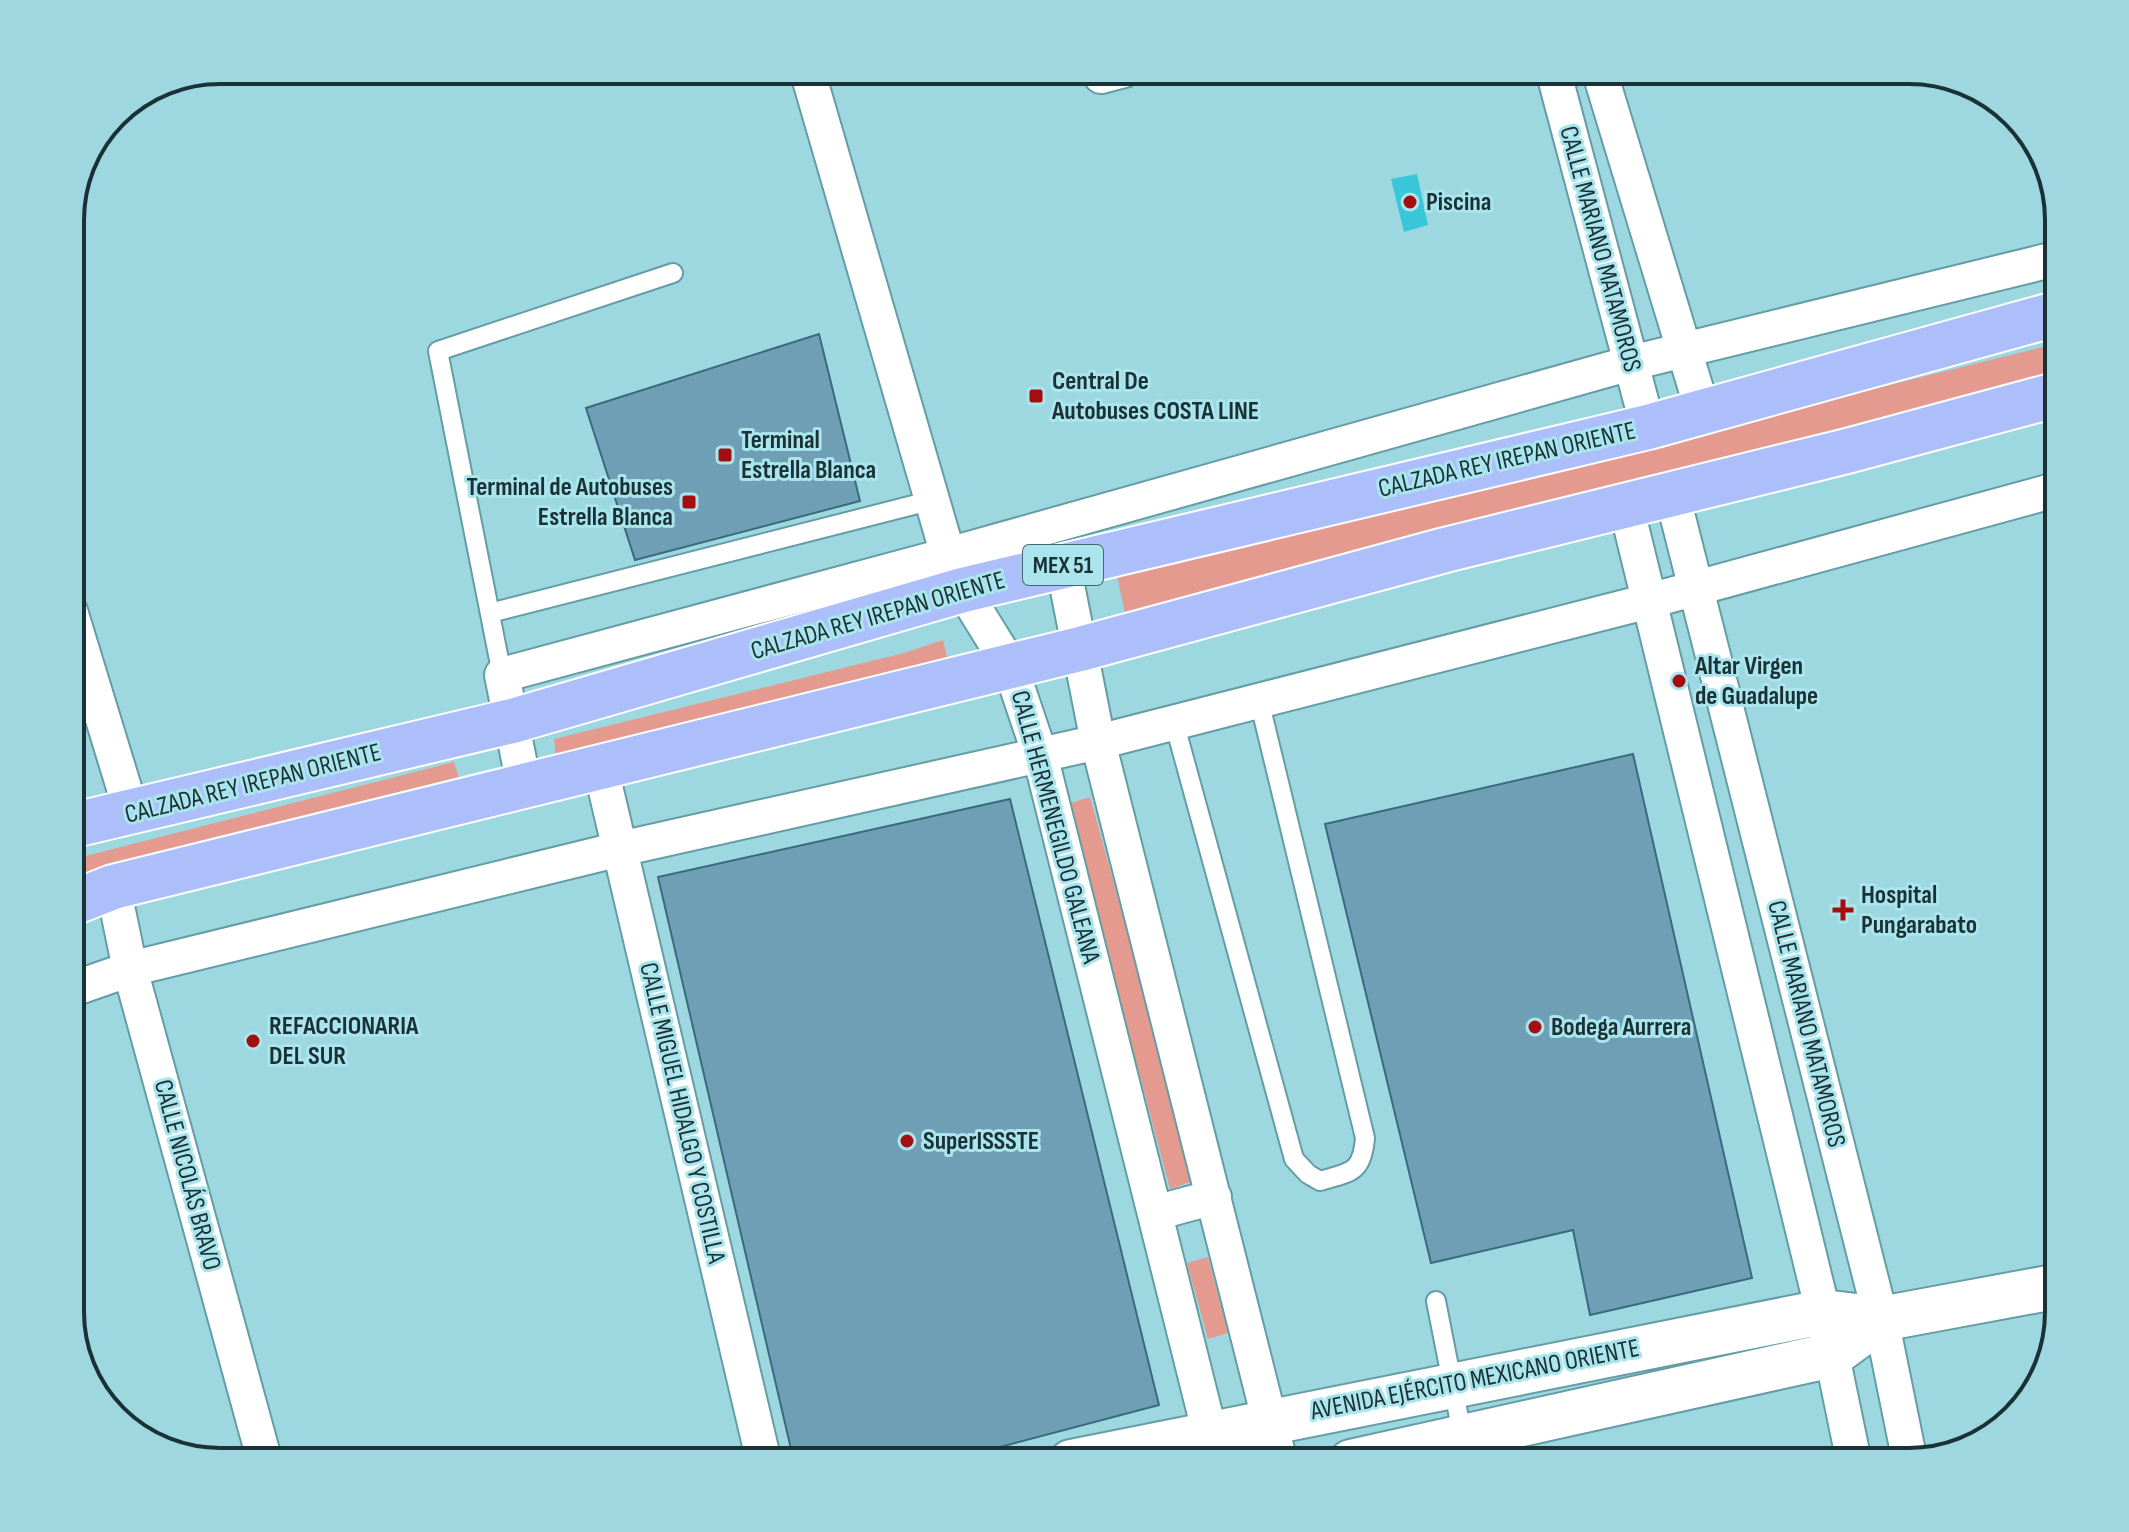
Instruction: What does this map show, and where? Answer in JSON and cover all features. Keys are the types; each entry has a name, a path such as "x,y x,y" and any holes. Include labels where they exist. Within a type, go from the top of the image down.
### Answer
{"main road":[{"name":"CALZADA REY IREPAN ORIENTE","path":"84,823 512,721 956,573 1063,565 1648,427 2045,317"},
{"path":"84,898 113,887 600,765 1080,649 1445,550 2045,398"}],"street":[{"name":"CALLE HERMENEGILDO GALEANA","path":"811,84 956,573 1010,666 1040,755 1214,1447"},
{"name":"CALLE MARIANO MATAMOROS","path":"1557,84 1648,427"},
{"name":"CALLE MARIANO MATAMOROS","path":"1603,84 1703,412"},
{"path":"524,785 502,675 956,573 1631,363 2045,262"},
{"path":"84,985 130,969 620,849 1098,742 1649,601 2045,493"},
{"name":"CALLE MARIANO MATAMOROS","path":"1672,494 1881,1319 1907,1448"},
{"name":"CALLE MARIANO MATAMOROS","path":"1626,506 1823,1312 1851,1448"},
{"path":"1063,565 1098,742 1277,1448"},
{"path":"84,657 132,814"},
{"name":"CALLE MIGUEL HIDALGO Y COSTILLA","path":"600,765 761,1448"},
{"name":"CALLE NICOLÁS BRAVO","path":"113,887 130,969 261,1448"},
{"path":"1735,953 1786,945"},
{"path":"1155,1213 1214,1197"},
{"path":"1416,1448 1832,1355 1881,1319 2045,1289"},
{"name":"AVENIDA EJÉRCITO MEXICANO ORIENTE","path":"1214,1447 1271,1420 1823,1312 1881,1319"},
{"path":"1637,1348 1645,1399"}],"lane":[{"path":"502,675 438,351 673,273"},
{"path":"490,613 933,500"},
{"path":"1174,722 1294,1159 1308,1174 1320,1181 1354,1171 1363,1157 1365,1138 1259,700"},
{"path":"1436,1301 1463,1438"}],"shaded area":[{"path":"2045,346 2045,376 1125,613 1117,576"},
{"path":"943,640 949,665 556,758 554,739 904,653"},
{"path":"454,762 462,788 84,881 84,856"},
{"path":"1090,797 1196,1180 1170,1189 1068,804"},
{"path":"1208,1257 1228,1333 1208,1339 1187,1263"}],"water":[{"name":"Piscina","path":"1417,174 1428,225 1404,232 1391,179"}],"building":[{"name":"Terminal Estrella Blanca","path":"819,334 860,501 635,560 586,408"},
{"name":"Bodega Aurrera","path":"1633,754 1752,1278 1590,1315 1573,1230 1431,1263 1325,824"},
{"name":"SuperISSSTE","path":"1010,799 1159,1405 996,1448 791,1448 658,877"}],"place":[{"name":"Piscina","path":"1410,202"},
{"name":"Central De Autobuses COSTA LINE","path":"1036,396"},
{"name":"Terminal Estrella Blanca","path":"725,455"},
{"name":"Terminal de Autobuses Estrella Blanca","path":"689,502"},
{"name":"Altar Virgen de Guadalupe","path":"1679,681"},
{"name":"Hospital Pungarabato","path":"1843,910"},
{"name":"Bodega Aurrera","path":"1535,1027"},
{"name":"REFACCIONARIA DEL SUR","path":"253,1041"},
{"name":"SuperISSSTE","path":"907,1141"}]}
